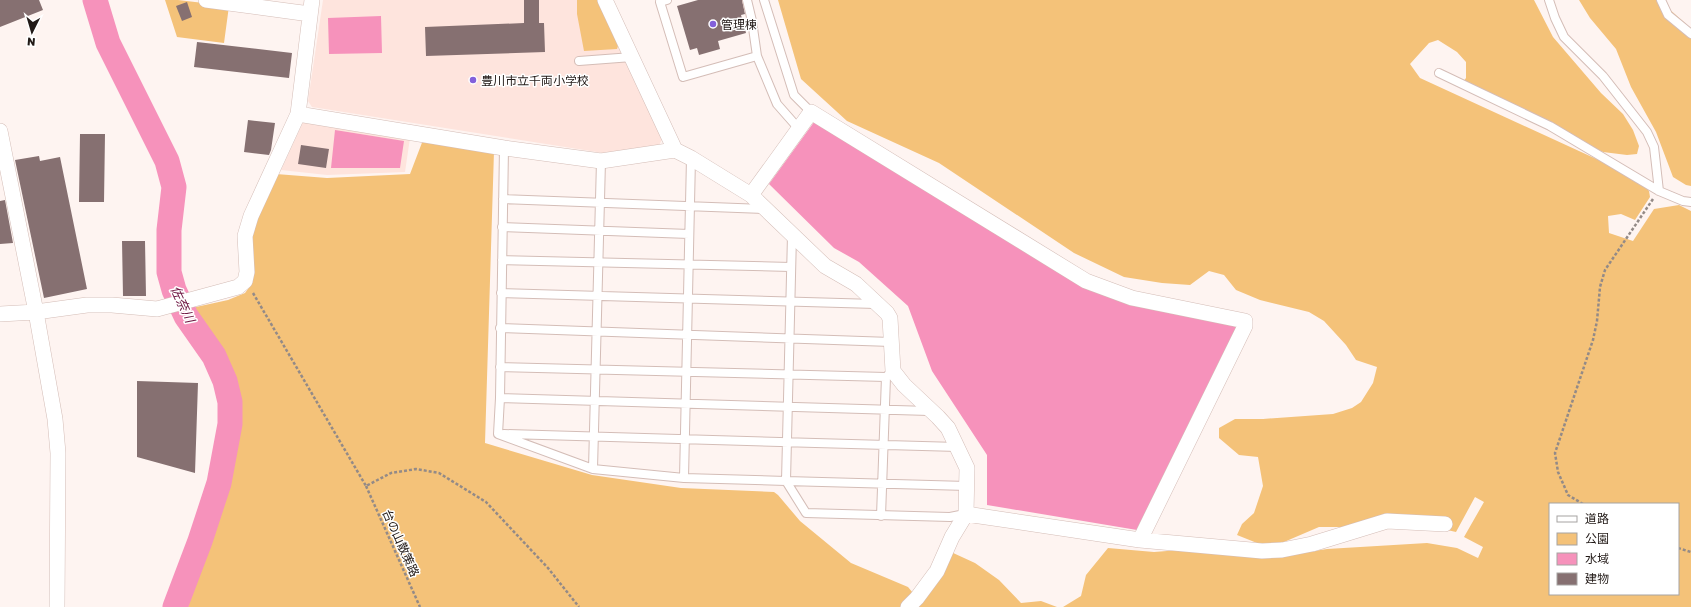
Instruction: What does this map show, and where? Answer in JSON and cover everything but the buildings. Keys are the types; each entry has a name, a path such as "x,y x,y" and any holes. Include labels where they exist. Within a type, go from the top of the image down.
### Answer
{"street":[{"path":"0,314 36,312 87,305 112,305 157,309 166,308 238,287 246,281 245,236 251,216 298,114 311,7 206,0"},
{"path":"605,0 675,150"},
{"path":"751,196 811,112 1086,281 1132,298 1245,321 1245,326 1140,540"},
{"path":"298,114 504,148 601,161 675,150 691,158 751,196 825,266 856,284 878,304 890,318 890,374 932,411 948,428 967,468 966,514 952,537 937,571 917,598 908,607"},
{"path":"0,131 36,312 55,419 58,453 57,607"},
{"path":"966,514 1140,540 1262,551 1282,550 1312,544 1387,521 1445,524"}],"lane":[{"path":"667,0 660,2 683,77 756,56"},
{"path":"747,0 752,21 756,56 777,104 799,129"},
{"path":"764,0 794,95 811,112"},
{"path":"1549,0 1555,18 1564,37 1603,76 1647,132 1654,147 1659,191"},
{"path":"1661,0 1668,15 1691,34"},
{"path":"579,61 632,57"},
{"path":"1439,73 1550,126 1659,191 1683,201 1691,202"},
{"path":"498,434 500,398 504,148"},
{"path":"684,478 691,158"},
{"path":"593,469 601,161"},
{"path":"503,199 766,209"},
{"path":"502,227 689,234"},
{"path":"792,234 786,481 806,513 950,517 966,514"},
{"path":"502,260 791,267"},
{"path":"501,293 878,304"},
{"path":"500,328 891,342"},
{"path":"500,367 788,374 890,374 885,409 881,516"},
{"path":"500,398 932,411"},
{"path":"498,434 958,447"},
{"path":"498,434 593,469 684,478 967,486"}],"path":[{"path":"1581,503 1568,495 1558,472 1555,453 1593,340 1597,322 1600,287 1605,270 1659,191"},
{"name":"台の山散策路","path":"246,281 366,486 420,607"},
{"path":"366,486 391,473 416,469 439,473 486,502 548,568 579,607"},
{"path":"1679,548 1691,552"}],"shaded area":[{"name":"豊川市立千両小学校","path":"323,0 599,0 662,139 659,146 603,153 312,107 308,101"},
{"path":"303,122 410,138 405,172 327,175 281,170"}],"green space":[{"path":"165,0 178,0 229,6 224,43 177,37"},
{"path":"577,0 598,0 618,46 617,49 584,51 577,14"},
{"path":"778,0 1534,0 1553,37 1601,93 1623,114 1633,130 1639,146 1637,154 1627,155 1603,152 1460,86 1466,78 1466,62 1457,52 1438,40 1429,43 1410,64 1420,78 1616,168 1644,185 1649,191 1650,197 1635,220 1621,214 1608,216 1609,233 1633,241 1654,209 1679,205 1691,211 1691,607 1063,607 1081,596 1086,575 1108,548 1154,552 1193,549 1268,558 1327,549 1427,543 1457,548 1478,558 1483,547 1464,537 1484,502 1475,497 1456,532 1434,527 1319,527 1284,542 1262,545 1237,535 1242,524 1254,513 1263,486 1258,457 1239,455 1219,438 1219,428 1235,419 1263,419 1333,414 1352,408 1361,402 1373,383 1377,367 1356,360 1346,345 1324,321 1309,312 1260,300 1236,290 1224,275 1209,271 1190,285 1162,283 1124,277 1074,253 939,163 847,121 801,79"},
{"path":"1579,0 1659,0 1686,24 1691,33 1691,186 1686,185 1673,177 1656,132 1631,87 1616,49 1590,18"},
{"path":"423,140 494,151 485,443 592,475 681,488 774,492 800,521 851,563 908,587 913,593 900,607 188,607 225,470 235,417 235,402 230,379 215,352 191,319 196,307 228,300 245,293 253,282 252,226 276,174 327,178 410,174"},
{"path":"951,552 975,563 999,580 1021,603 1041,601 1057,607 918,607"}],"water":[{"path":"381,16 382,53 329,54 328,18"},
{"path":"817,118 1072,280 1239,324 1137,530 987,505 987,455 932,371 908,306 859,262 834,248 769,184"},
{"path":"335,130 404,141 400,168 331,168"}],"waterway":[{"name":"佐奈川","path":"95,0 108,43 167,161 174,187 169,230 169,272 174,290 186,316 214,356 225,381 230,402 230,424 219,483 200,541 175,607"}],"place":[{"name":"管理棟","path":"713,24"},
{"name":"豊川市立千両小学校","path":"473,80"}]}
